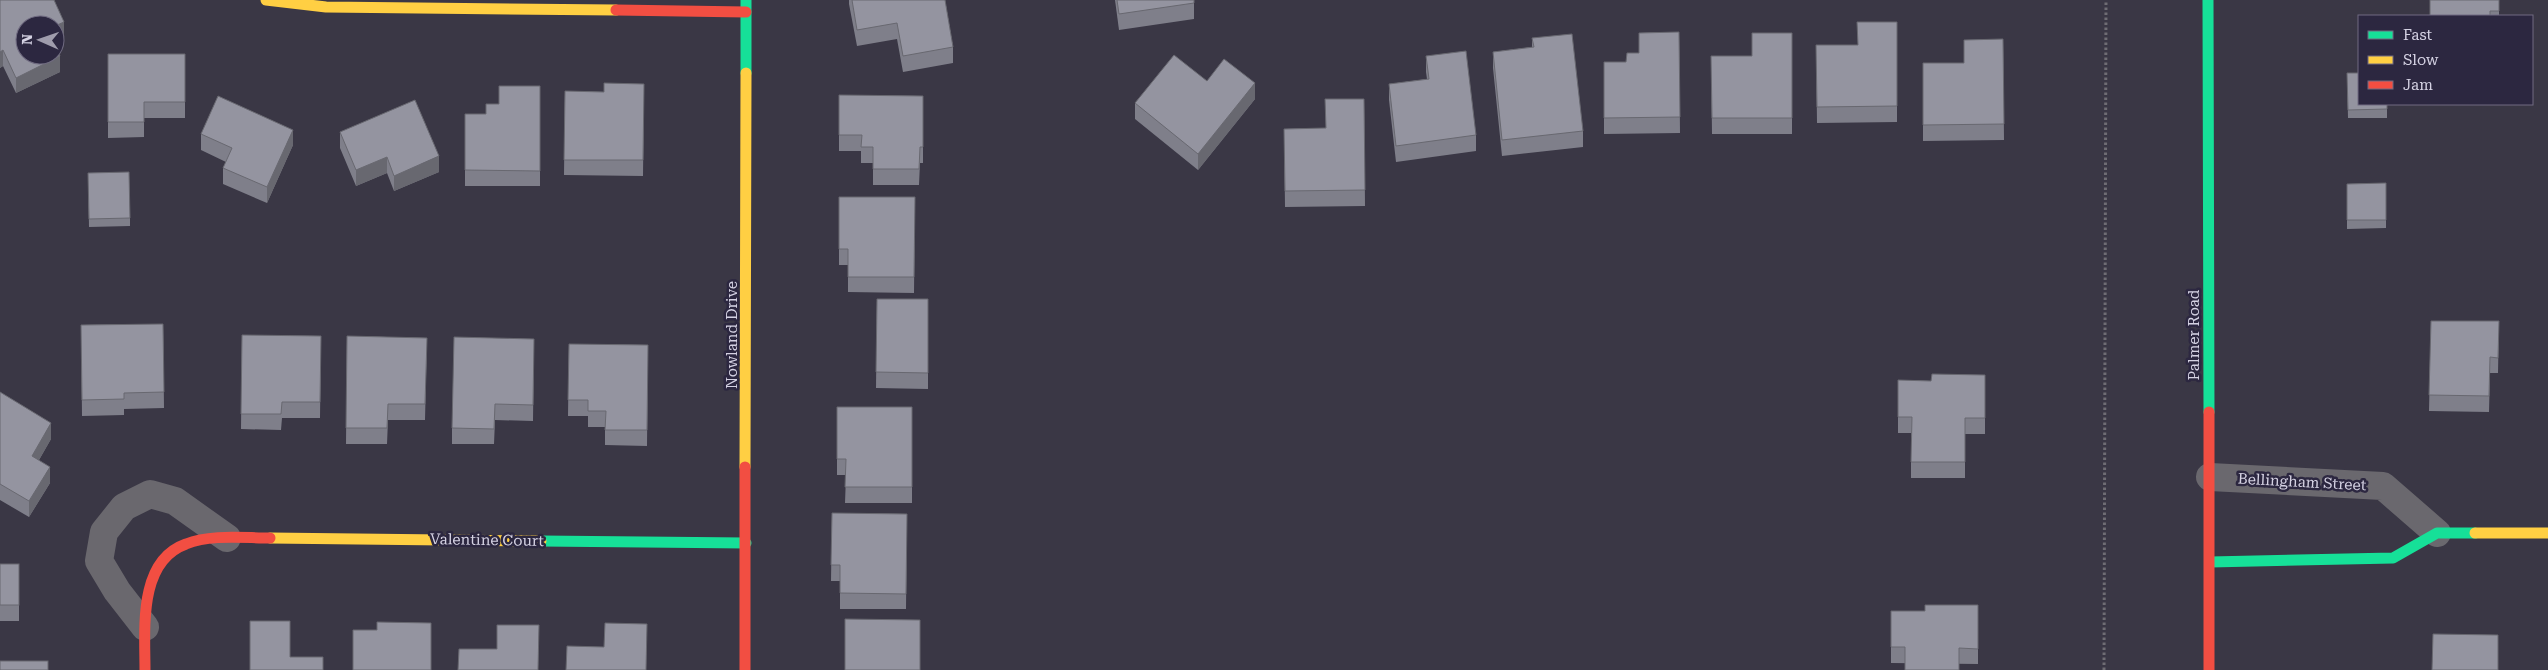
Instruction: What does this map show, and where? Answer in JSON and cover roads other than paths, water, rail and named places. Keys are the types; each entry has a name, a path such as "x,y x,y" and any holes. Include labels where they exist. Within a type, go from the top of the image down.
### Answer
{"street":[{"path":"266,0 326,6 746,12"},
{"name":"Nowland Drive","path":"744,670 746,543 746,0"},
{"name":"Palmer Road","path":"2208,0 2209,670"},
{"name":"Bellingham Street","path":"2210,477 2383,486 2437,533"},
{"path":"145,627 117,591 99,561 104,532 124,507 150,494 175,501 227,538"},
{"path":"2210,562 2393,558 2437,533 2548,533"},
{"name":"Valentine Court","path":"145,670 145,627 150,580 165,558 184,544 227,538 746,543"}]}
